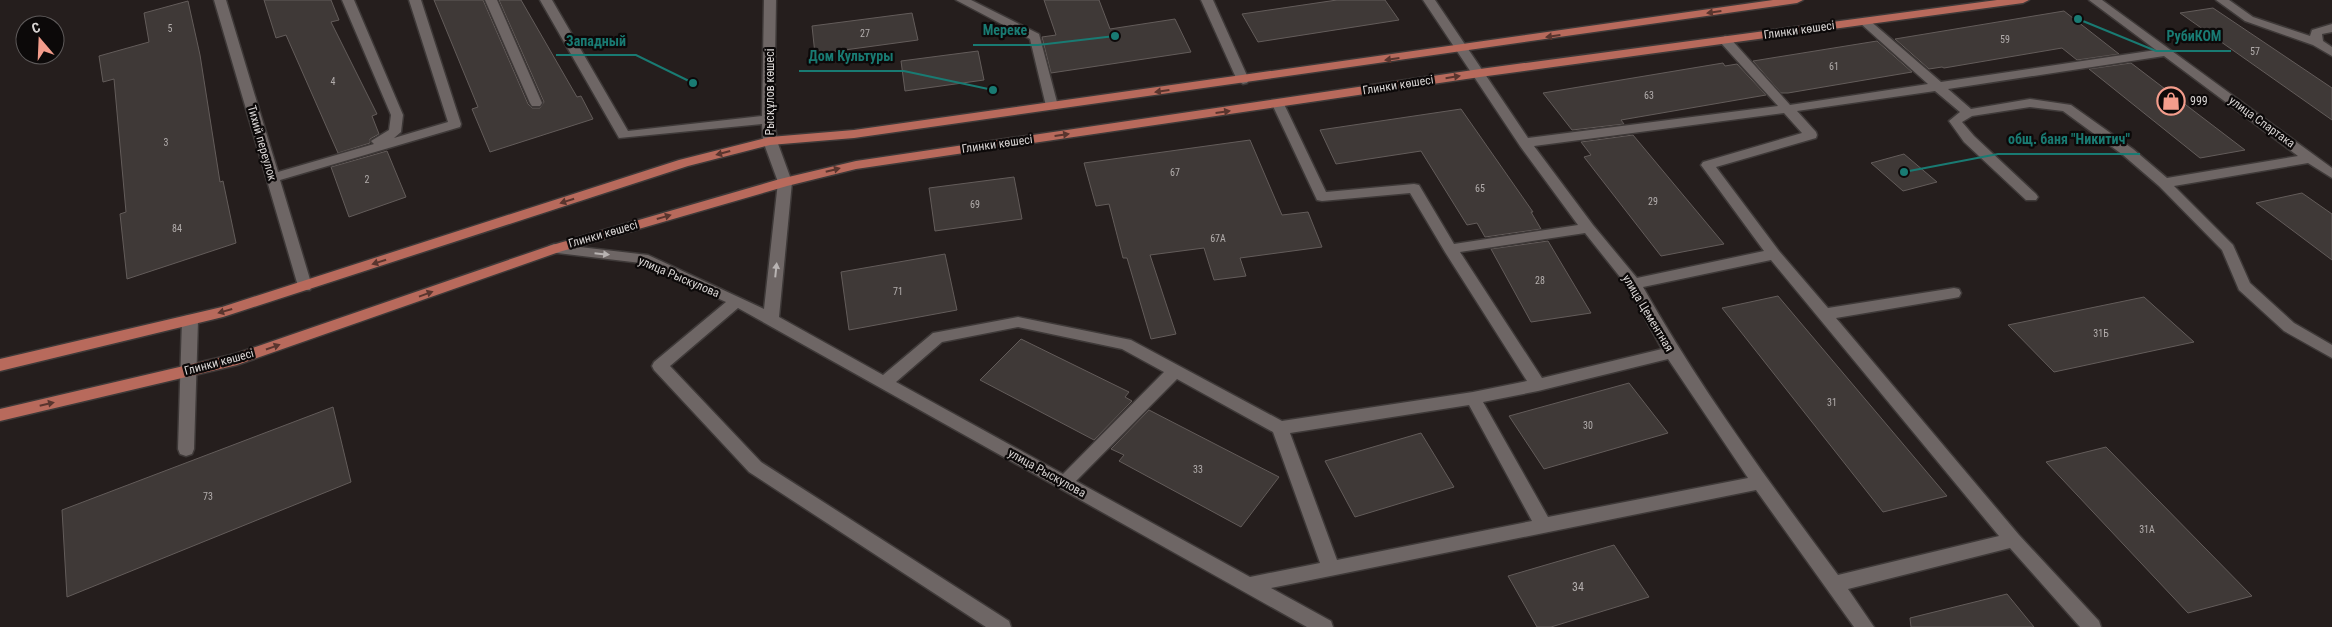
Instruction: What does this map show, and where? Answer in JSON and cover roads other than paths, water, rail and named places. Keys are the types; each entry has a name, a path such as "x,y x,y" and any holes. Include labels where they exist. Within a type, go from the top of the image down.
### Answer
{"main road":[{"path":"0,365 223,312 684,163 770,141 854,134 1463,49 1797,0"},
{"name":"Глинки көшесі","path":"0,415 246,356 554,248 785,182 856,165 1480,73 2023,0"}],"street":[{"name":"Тихий переулок","path":"220,0 305,286"},
{"path":"348,0 397,115 395,132 351,155"},
{"path":"273,178 455,124 415,0"},
{"path":"491,0 536,103"},
{"path":"546,0 624,135 768,119"},
{"name":"Рысқұлов көшесі","path":"770,0 768,119 770,141 785,182"},
{"path":"962,0 1035,37 1052,106"},
{"path":"1207,0 1244,80"},
{"name":"улица Цементная","path":"1429,0 1480,73 1525,143 1588,228 1634,284 1672,352 1760,482 1866,627"},
{"name":"улица Спартака","path":"2095,0 2332,174"},
{"path":"2222,0 2249,19 2317,42 2332,52"},
{"path":"1864,21 1968,113"},
{"path":"2317,42 2316,32 2332,28"},
{"path":"1724,40 1811,136 1708,166 1774,254 2013,540 2092,627"},
{"path":"1525,143 1938,88 2167,52"},
{"path":"2031,197 1968,139 1955,121 1968,113 2030,103 2067,108 2128,152 2164,183 2228,248 2244,286 2289,327 2332,352"},
{"path":"1278,104 1322,197 1414,188 1538,385"},
{"path":"2164,183 2310,158"},
{"path":"770,318 785,182"},
{"path":"1450,248 1588,228"},
{"name":"улица Рыскулова","path":"554,248 643,258 736,301 770,318 1249,585 1312,624"},
{"path":"1634,284 1774,254"},
{"path":"1824,314 1954,293"},
{"path":"736,301 660,366 755,467 1002,627"},
{"path":"186,449 190,370 190,320"},
{"path":"885,382 938,337 1018,322 1126,344 1280,428 1473,398 1538,385 1672,352"},
{"path":"1065,482 1175,371"},
{"path":"1473,398 1544,527"},
{"path":"1280,428 1331,569"},
{"path":"1249,585 1760,482"},
{"path":"1835,584 2013,540"}],"place":[{"name":"РубиКОМ","path":"2078,19"},
{"name":"Мереке","path":"1115,36"},
{"name":"Западный","path":"693,83"},
{"name":"Дом Культуры","path":"993,90"},
{"name":"999","path":"2171,101"},
{"name":"общ. баня \"Никитич\"","path":"1904,172"}]}
